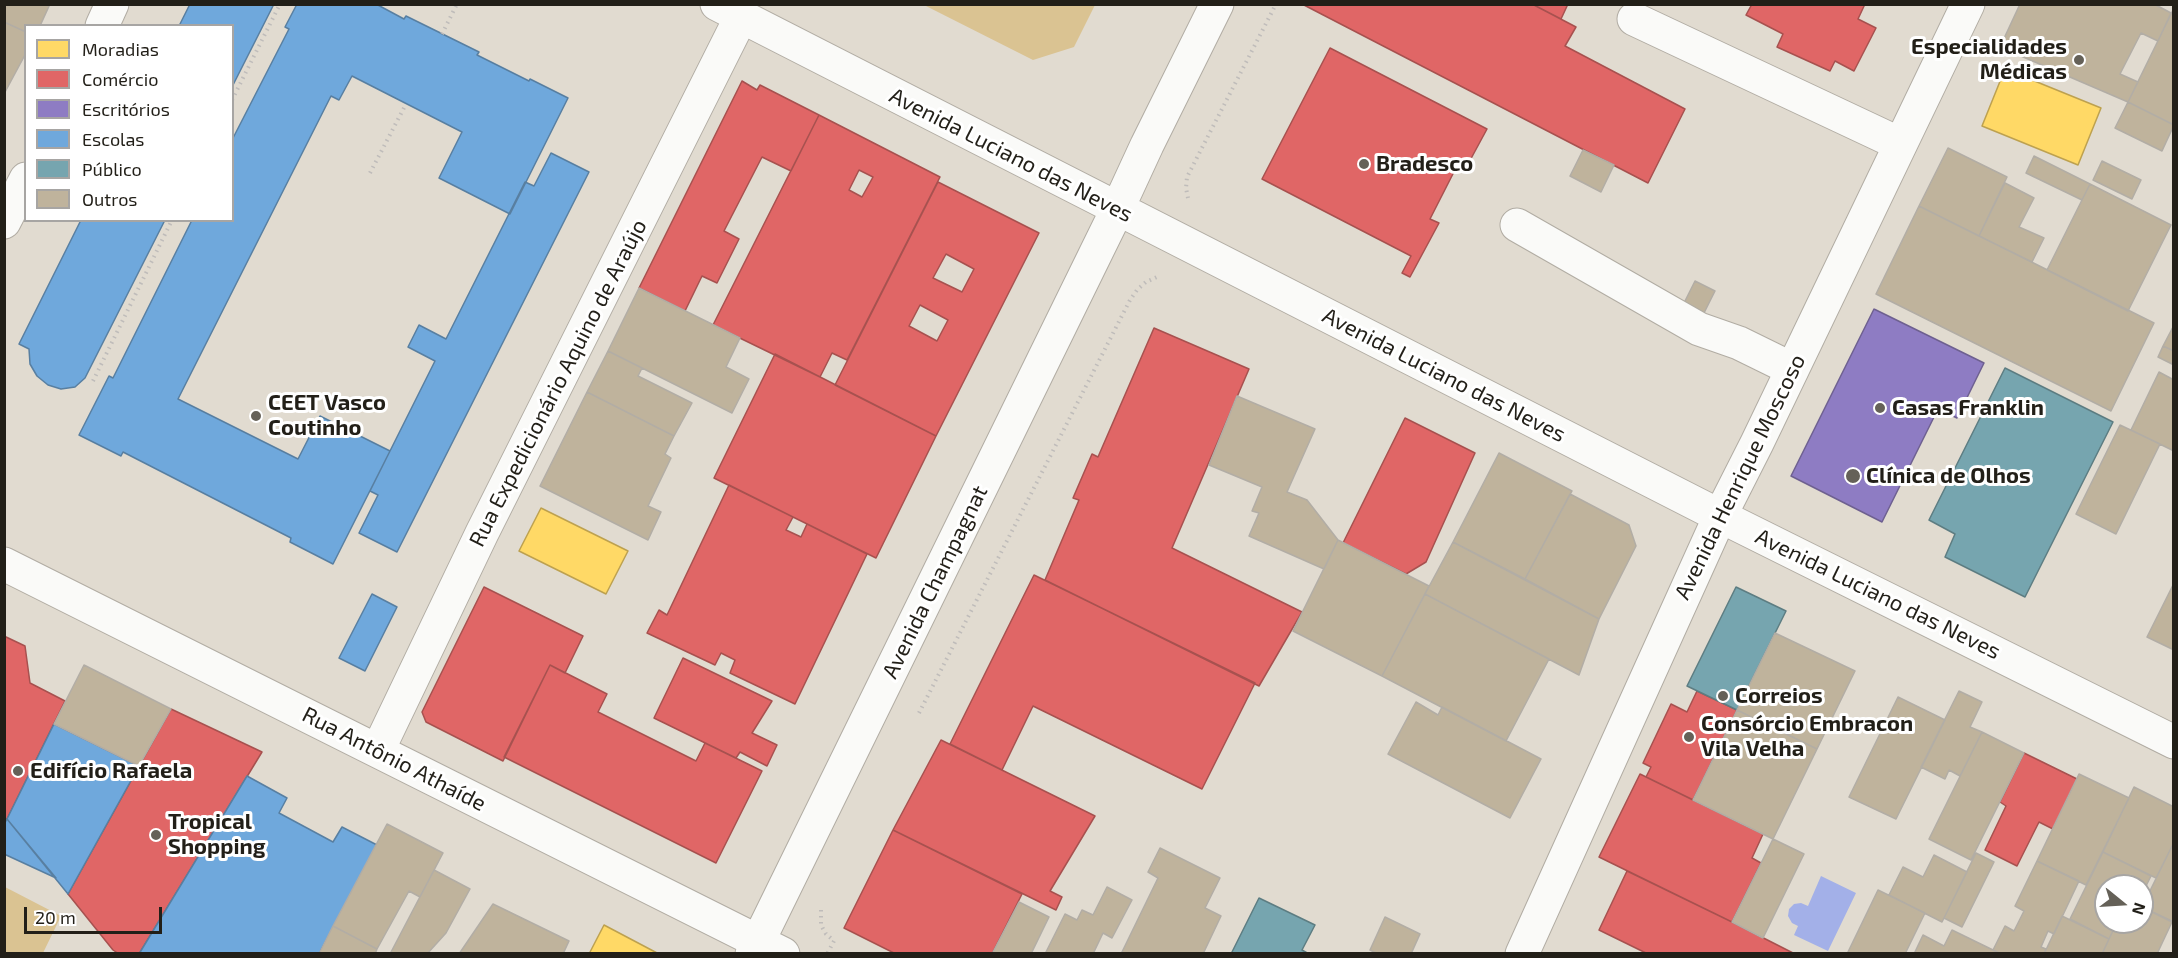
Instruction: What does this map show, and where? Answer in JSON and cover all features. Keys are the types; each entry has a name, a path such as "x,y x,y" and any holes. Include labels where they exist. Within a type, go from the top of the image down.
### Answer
{"main road":[{"path":"103,24 112,4"},
{"name":"Avenida Champagnat","path":"765,949 1147,145 1217,4"},
{"name":"Avenida Henrique Moscoso","path":"1522,954 1720,516 1968,4"},
{"name":"Avenida Luciano das Neves","path":"729,10 1720,516 2174,742"},
{"name":"Rua Expedicionário Aquino de Araújo","path":"378,750 729,10"},
{"path":"1634,19 1900,144"},
{"path":"4,222 24,183"},
{"path":"1517,225 1699,329 1739,343 1792,369"},
{"name":"Rua Antônio Athaíde","path":"4,564 378,750 765,949"}],"path":[{"path":"234,96 280,4"},
{"path":"441,34 457,4"},
{"name":"Avenida Champagnat","path":"915,722 1130,300 1146,282 1170,275 1201,213 1188,197 1186,188 1188,177 1276,4"},
{"path":"370,173 406,104"},
{"path":"93,381 171,222"},
{"path":"822,905 821,925 834,941 827,954"}],"shaded area":[{"path":"924,5 1095,5 1074,47 1033,60"},
{"path":"5,887 61,916 43,953 5,953"}],"water":[{"path":"1821,876 1856,893 1828,951 1794,935 1798,926 1792,923 1788,916 1789,909 1794,904 1801,903 1808,906"}],"building: Moradias":[{"path":"2005,69 2101,108 2078,165 1982,126"},
{"path":"541,508 628,551 606,594 519,551"},
{"path":"604,925 659,954 589,954"}],"building: Comércio":[{"path":"1302,4 1532,4 1576,27 1565,46 1685,109 1648,183"},
{"path":"1532,4 1568,4 1561,19"},
{"path":"1752,4 1865,4 1858,19 1876,28 1854,71 1835,61 1830,71 1777,47 1783,34 1746,15"},
{"name":"Bradesco","path":"1330,48 1487,129 1467,166 1459,162 1430,219 1439,223 1410,277 1402,273 1411,256 1262,179"},
{"path":"742,81 757,90 760,85 819,115 791,171 762,157 724,231 739,239 717,283 702,276 685,311 639,288"},
{"path":"819,115 940,177 847,360 832,353 820,377 713,325","holes":["859,170 873,177 862,197 849,190"]},
{"path":"938,182 1039,233 936,436 835,385","holes":["946,254 974,269 962,292 933,278","920,305 948,320 937,341 909,326"]},
{"path":"1154,328 1249,369 1172,548 1302,612 1259,686 1045,580 1079,500 1073,498 1092,454 1098,457"},
{"path":"775,354 936,436 876,558 714,478"},
{"path":"1405,418 1475,453 1426,562 1406,574 1343,543"},
{"path":"729,485 793,517 786,530 801,537 807,524 867,554 795,704 730,673 735,660 721,653 715,665 647,633 659,610 667,615"},
{"path":"1034,575 1255,683 1202,789 1033,706 1002,770 950,744"},
{"path":"484,587 583,636 565,673 550,665 503,761 426,722 422,712"},
{"name":"Edifício Rafaela","path":"4,636 25,646 30,683 65,701 7,819 4,818"},
{"path":"683,658 772,701 752,733 777,745 767,766 740,752 736,758 654,718"},
{"path":"550,665 607,694 598,712 696,761 705,743 762,771 716,863 504,757"},
{"name":"Consórcio Embracon Vila Velha","path":"1697,691 1737,710 1693,800 1646,777 1651,767 1643,763 1671,704 1687,712"},
{"name":"Tropical Shopping","path":"171,709 262,752 139,954 119,954 113,950 68,894"},
{"path":"941,740 1095,816 1050,891 1062,897 1056,910 893,830"},
{"path":"2024,753 2077,779 2053,829 2039,822 2017,866 1985,850 2006,806 2000,802"},
{"path":"1640,774 1763,834 1752,858 1761,863 1732,922 1599,857"},
{"path":"893,830 1022,894 992,954 896,954 844,928"},
{"path":"1627,871 1795,954 1648,954 1599,930"}],"building: Escritórios":[{"path":"1874,309 1984,363 1957,418 1938,409 1882,522 1791,476"}],"building: Escolas":[{"path":"190,4 274,4 234,83 234,24 180,24"},
{"path":"297,4 376,4 404,19 406,16 479,52 477,55 568,98 510,214 439,178 462,132 352,76 339,100 331,96 178,399 298,459 320,416 390,451 333,564 290,542 291,538 123,452 121,456 79,435 109,376 113,378 191,222 234,222 234,136 289,29 285,27"},
{"path":"551,153 589,172 397,552 359,533 378,495 370,491 435,361 408,347 419,325 446,339 525,182 534,186"},
{"path":"80,222 164,222 85,378 75,387 61,389 48,385 37,376 30,364 29,349 19,344"},
{"path":"372,594 397,607 365,671 339,658"},
{"path":"54,724 139,766 68,894 7,819"},
{"path":"247,776 287,798 279,813 333,842 342,827 377,845 319,954 139,954"},
{"path":"7,819 56,878 4,854 4,824"}],"building: Público":[{"path":"2005,368 2113,422 2025,597 1945,557 1955,534 1929,520"},
{"path":"1736,587 1786,611 1737,710 1687,686"},
{"path":"1259,898 1315,925 1302,950 1309,954 1231,954"}],"building: Outros":[{"path":"4,4 50,4 41,24 24,24 24,31 4,22"},
{"name":"Especialidades Médicas","path":"2020,4 2154,4 2171,13 2158,41 2141,33 2120,74 2138,82 2128,102 2000,47"},
{"path":"2174,8 2174,125 2128,102"},
{"path":"4,22 24,31 24,57 4,94"},
{"path":"2128,102 2174,125 2162,151 2115,128"},
{"path":"1948,148 2007,177 1979,236 1919,206"},
{"path":"1583,150 1614,165 1601,192 1570,176"},
{"path":"2034,156 2090,184 2082,200 2026,173"},
{"path":"2102,161 2141,180 2132,199 2093,180"},
{"path":"2005,183 2034,198 2019,227 2044,238 2032,262 1979,236"},
{"path":"2090,184 2171,225 2128,311 2047,270"},
{"path":"1919,206 2154,323 2111,411 1876,294"},
{"path":"1695,281 1715,291 1700,321 1680,311"},
{"path":"639,288 740,338 726,367 749,379 732,413 608,351"},
{"path":"2174,325 2174,351 2163,346"},
{"path":"2163,346 2174,351 2174,365 2158,357"},
{"path":"608,351 642,368 638,376 692,403 674,436 587,392"},
{"path":"2159,372 2174,380 2174,451 2131,430"},
{"path":"587,392 674,436 665,454 671,458 648,506 661,512 648,540 540,486"},
{"path":"1237,396 1315,429 1287,492 1307,500 1338,540 1324,569 1249,536 1259,513 1252,511 1262,487 1209,465"},
{"path":"2120,425 2160,444 2116,534 2076,514"},
{"path":"1499,453 1572,491 1525,579 1453,542"},
{"path":"1570,494 1629,525 1636,546 1599,619 1525,579"},
{"path":"1338,540 1429,586 1382,676 1293,631"},
{"path":"1453,542 1599,619 1579,675 1425,594"},
{"path":"2174,583 2174,650 2147,637"},
{"path":"1425,594 1549,659 1506,741 1382,676"},
{"path":"1775,633 1855,671 1817,749 1737,710"},
{"path":"84,665 171,709 139,766 54,724"},
{"path":"1959,691 1982,702 1970,727 1982,732 1960,776 1949,770 1945,779 1921,767"},
{"path":"1898,697 1945,720 1896,819 1849,797"},
{"path":"1416,702 1438,715 1442,707 1541,759 1510,818 1388,754"},
{"path":"1737,710 1817,749 1773,839 1693,800"},
{"path":"1982,732 2024,753 1971,860 1929,839"},
{"path":"2079,774 2129,798 2086,885 2037,861"},
{"path":"2134,787 2174,807 2174,842 2156,878 2154,874 2148,874 2103,852"},
{"path":"387,824 443,853 420,897 409,891 377,949 333,926"},
{"path":"1773,839 1804,854 1763,938 1732,922"},
{"path":"2174,842 2174,922 2154,913 2154,883"},
{"path":"1160,848 1220,878 1205,908 1221,916 1203,954 1121,954 1158,878 1148,872"},
{"path":"2103,852 2147,874 2094,874 2094,931 2070,919"},
{"path":"1976,853 1994,862 1962,927 1944,918"},
{"path":"1934,855 1967,872 1942,922 1889,895 1903,867 1923,877"},
{"path":"2037,861 2079,881 2054,934 2048,931 2041,947 2046,949 2044,954 2001,954 1993,950 2005,926 2014,931 2024,911 2015,906"},
{"path":"434,870 470,889 446,933 427,954 390,954"},
{"path":"1107,887 1132,900 1112,938 1103,933 1093,954 1045,954 1065,914 1077,920 1082,910 1093,915"},
{"path":"1878,890 1925,913 1905,954 1847,954"},
{"path":"1019,902 1049,917 1031,954 992,954"},
{"path":"493,904 569,941 563,954 459,954"},
{"path":"2154,913 2172,922 2157,954 2102,954 2111,934 2154,934"},
{"path":"2062,916 2094,932 2094,934 2109,939 2102,954 2044,954"},
{"path":"1385,917 1420,934 1411,954 1378,954 1370,950"},
{"path":"333,926 377,949 375,954 319,954"},
{"path":"1952,930 2001,954 1914,954 1923,935 1944,946"},
{"path":"2099,934 2111,934 2109,939"}],"place":[{"name":"Especialidades Médicas","path":"2079,60"},
{"name":"Bradesco","path":"1364,164"},
{"name":"Casas Franklin","path":"1880,408"},
{"name":"CEET Vasco Coutinho","path":"256,416"},
{"name":"Clínica de Olhos","path":"1853,476"},
{"name":"Correios","path":"1723,696"},
{"name":"Consórcio Embracon Vila Velha","path":"1689,737"},
{"name":"Edifício Rafaela","path":"18,771"},
{"name":"Tropical Shopping","path":"156,835"}]}
